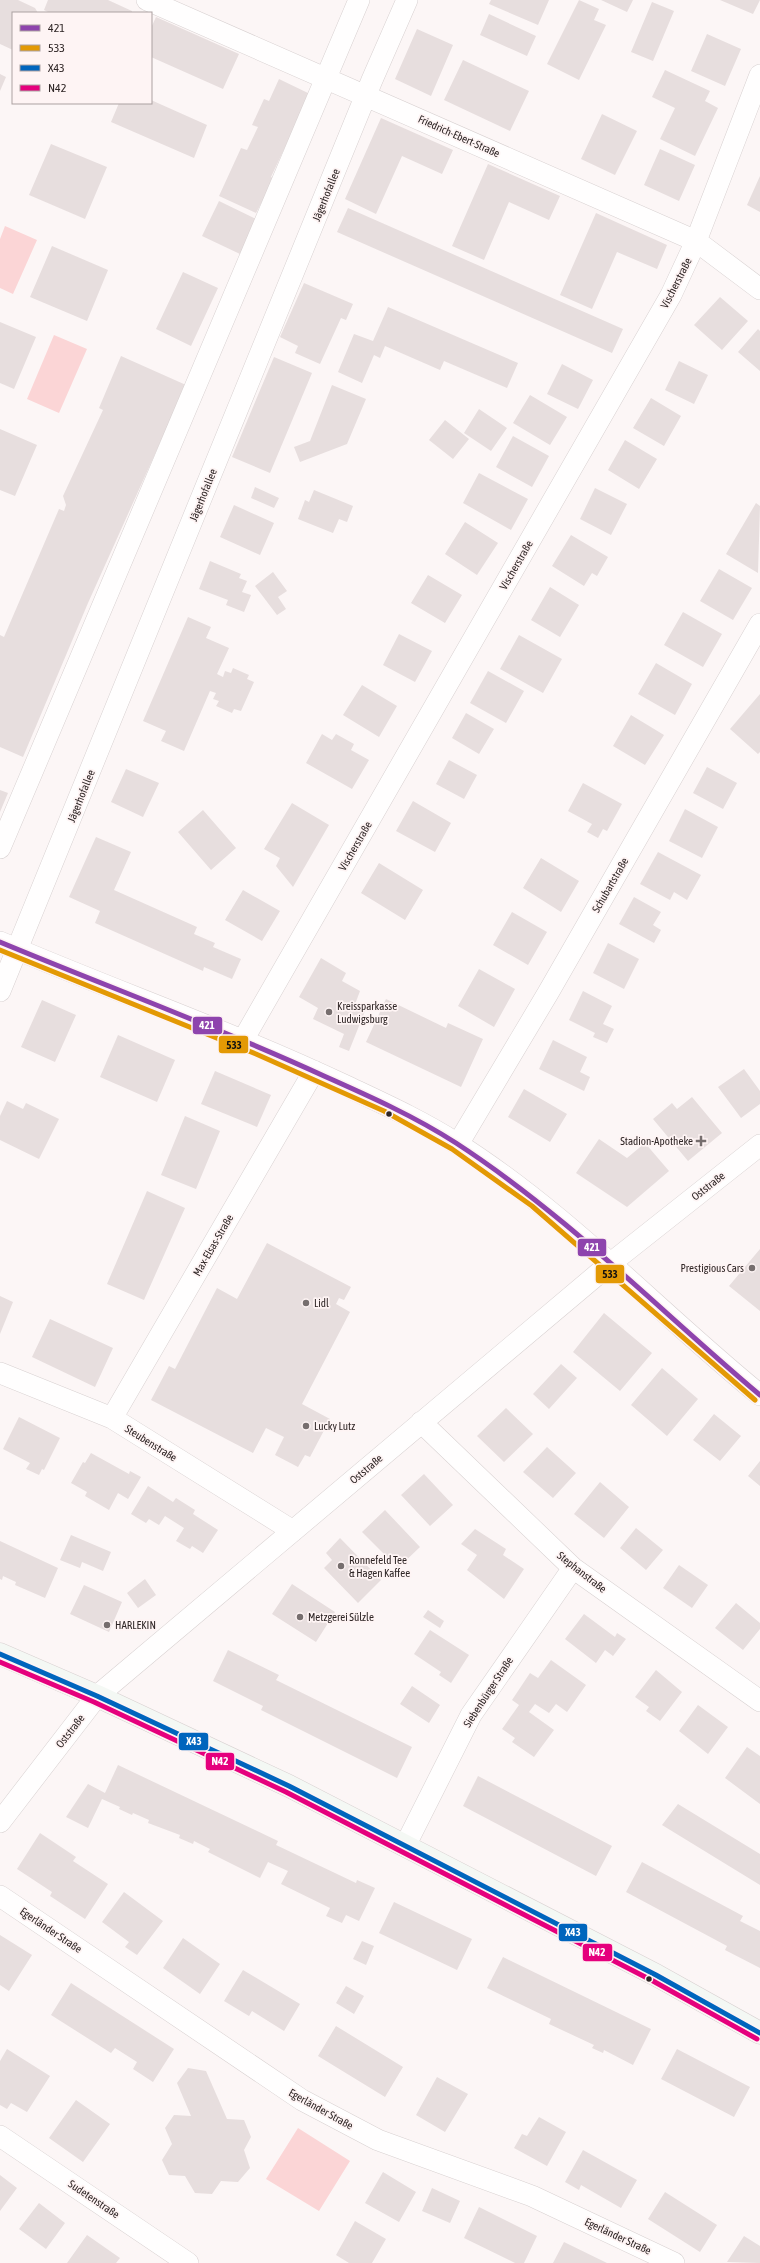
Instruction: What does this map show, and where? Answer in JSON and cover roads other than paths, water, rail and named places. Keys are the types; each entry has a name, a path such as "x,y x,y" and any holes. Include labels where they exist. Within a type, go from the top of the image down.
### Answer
{"main road":[{"path":"0,1654 97,1696 288,1786 656,1975 760,2033"}],"street":[{"name":"Friedrich-Ebert-Straße","path":"148,0 696,241 760,289"},
{"path":"0,848 359,0"},
{"name":"Jägerhofallee","path":"0,991 9,946 407,0"},
{"name":"Vischerstraße","path":"243,1040 667,302 696,241 760,75"},
{"name":"Schubartstraße","path":"458,1144 754,651 760,624"},
{"path":"9,946 243,1040 314,1071 419,1121 458,1144 546,1207 611,1263 702,1347 760,1395"},
{"name":"Max-Elsas-Straße","path":"112,1418 314,1071"},
{"name":"Oststraße","path":"0,1822 97,1696 611,1263 760,1145"},
{"name":"Steubenstraße","path":"0,1373 112,1418 293,1531"},
{"name":"Stephanstraße","path":"422,1422 573,1568 760,1701"},
{"name":"Siebenbürger Straße","path":"405,1846 470,1715 573,1568"},
{"name":"Egerländer Straße","path":"0,1896 302,2100 378,2140 532,2196 674,2263"},
{"name":"Sudetenstraße","path":"0,2136 188,2263"}],"place":[{"name":"Kreissparkasse Ludwigsburg","path":"329,1012"},
{"name":"Stadion-Apotheke","path":"701,1141"},
{"name":"Prestigious Cars","path":"752,1268"},
{"name":"Lidl","path":"306,1303"},
{"name":"Lucky Lutz","path":"306,1426"},
{"name":"Ronnefeld Tee & Hagen Kaffee","path":"341,1566"},
{"name":"Metzgerei Sülzle","path":"300,1617"},
{"name":"HARLEKIN","path":"107,1625"}]}
